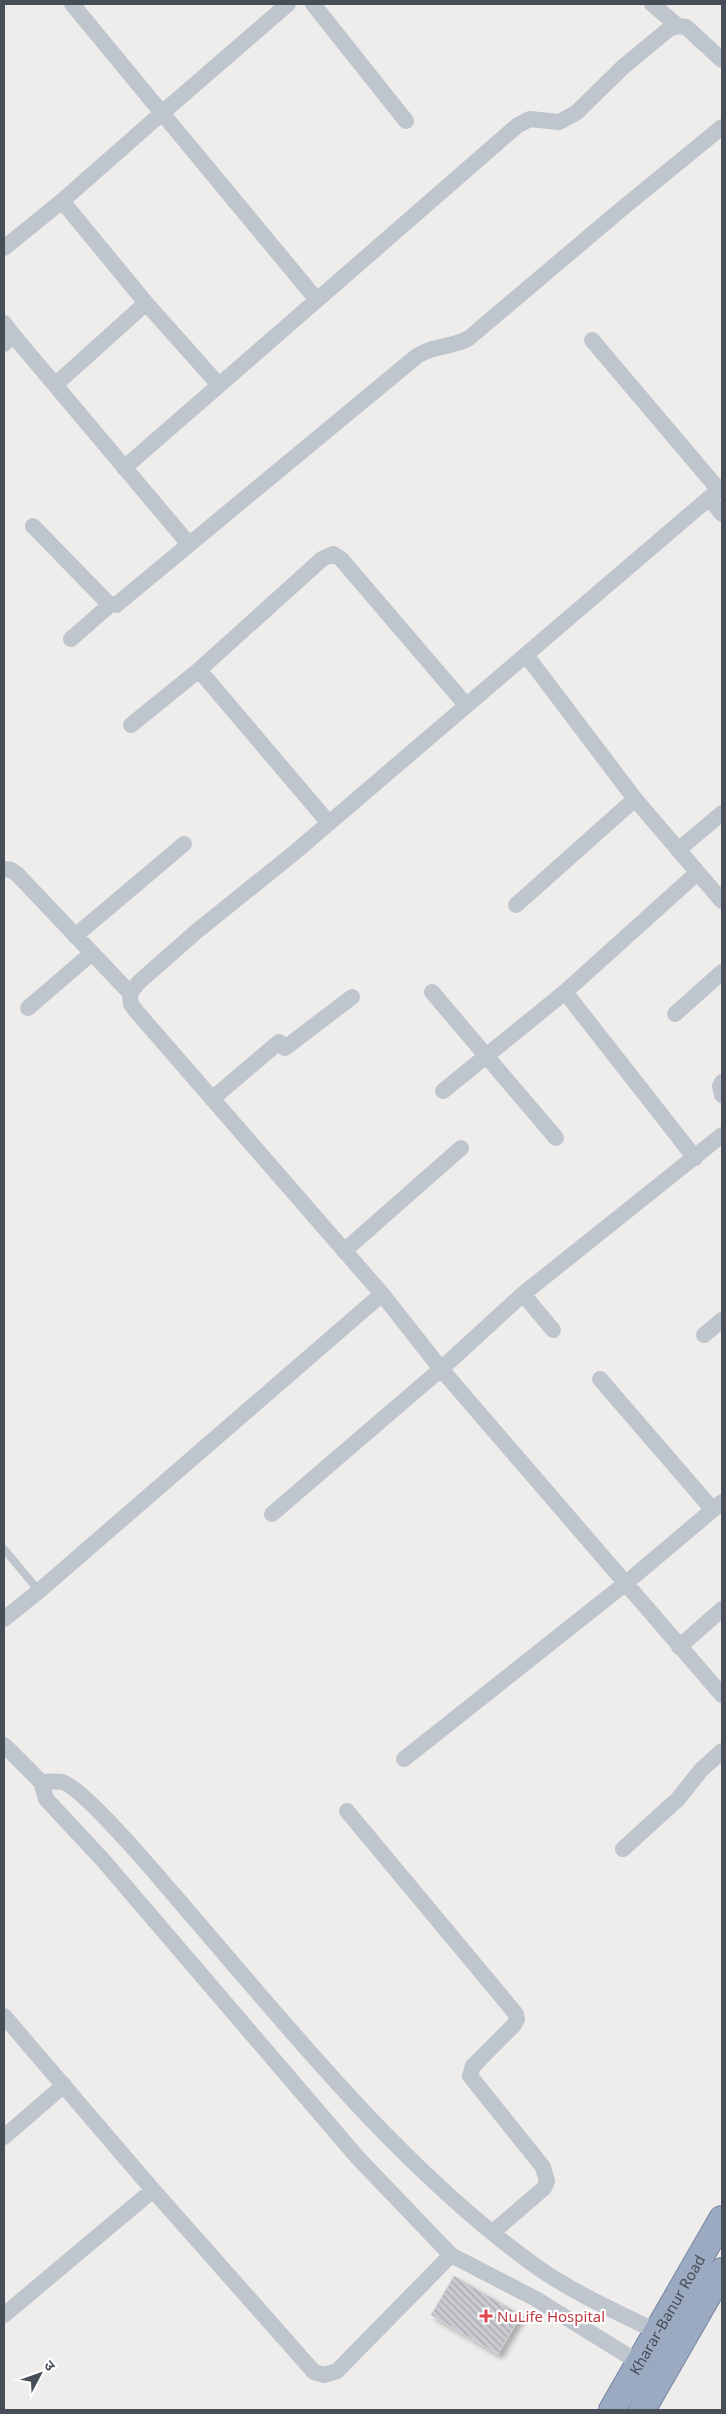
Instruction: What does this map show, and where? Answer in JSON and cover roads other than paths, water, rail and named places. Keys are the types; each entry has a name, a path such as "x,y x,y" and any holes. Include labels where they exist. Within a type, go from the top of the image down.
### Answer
{"highway":[{"name":"Kharar-Banur Road","path":"618,2400 638,2362 722,2219"},
{"path":"618,2400 644,2407 722,2271"}],"street":[{"path":"72,4 317,300"},
{"path":"4,248 62,201 288,4"},
{"path":"313,4 406,121"},
{"path":"652,4 678,26"},
{"path":"124,468 518,125 530,120 559,122 576,113 623,67 665,32 678,26 686,27 722,60"},
{"path":"34,526 111,604 116,605 188,543 417,356 432,347 457,344 469,338 722,127"},
{"path":"62,201 146,303 219,385"},
{"path":"55,385 146,303"},
{"path":"7,334 55,385 188,543"},
{"path":"592,340 717,492 722,514"},
{"path":"130,993 139,982 197,930 328,822 717,492"},
{"path":"131,725 199,670 322,558 333,554 341,559 466,705"},
{"path":"72,639 111,604"},
{"path":"526,655 635,799 722,901"},
{"path":"199,670 328,822"},
{"path":"516,904 635,799"},
{"path":"678,850 722,813"},
{"path":"75,936 184,844"},
{"path":"4,869 11,870 17,874 130,993 131,1004 136,1011 382,1294 441,1369 722,1695"},
{"path":"443,1091 565,992 697,873"},
{"path":"28,1008 92,953"},
{"path":"675,1014 722,972"},
{"path":"432,992 556,1138"},
{"path":"565,992 695,1158"},
{"path":"212,1099 279,1042 286,1048 352,997"},
{"path":"722,1082 720,1086 722,1095"},
{"path":"272,1514 441,1369 523,1294 722,1136"},
{"path":"344,1251 461,1148"},
{"path":"4,1619 40,1591 382,1294"},
{"path":"523,1294 553,1330"},
{"path":"704,1335 722,1320"},
{"path":"404,1759 626,1583 718,1506 600,1379"},
{"path":"679,1647 722,1609"},
{"path":"4,1745 40,1782 46,1799 102,1858 358,2158 451,2255 536,2299 638,2362"},
{"path":"623,1850 678,1799 705,1766 722,1751"},
{"path":"40,1782 63,1782 86,1799 140,1856 306,2048 386,2134 469,2213 535,2265 577,2292 656,2331"},
{"path":"347,1811 516,2014 517,2019 514,2025 473,2066 470,2076 544,2167 547,2181 544,2188 493,2232"},
{"path":"4,2016 153,2190 314,2372 324,2375 337,2371 451,2255"},
{"path":"4,2137 64,2086"},
{"path":"4,2316 153,2190"}],"lane":[{"path":"4,1549 40,1591"}],"place":[{"name":"NuLife Hospital","path":"486,2316"}]}
